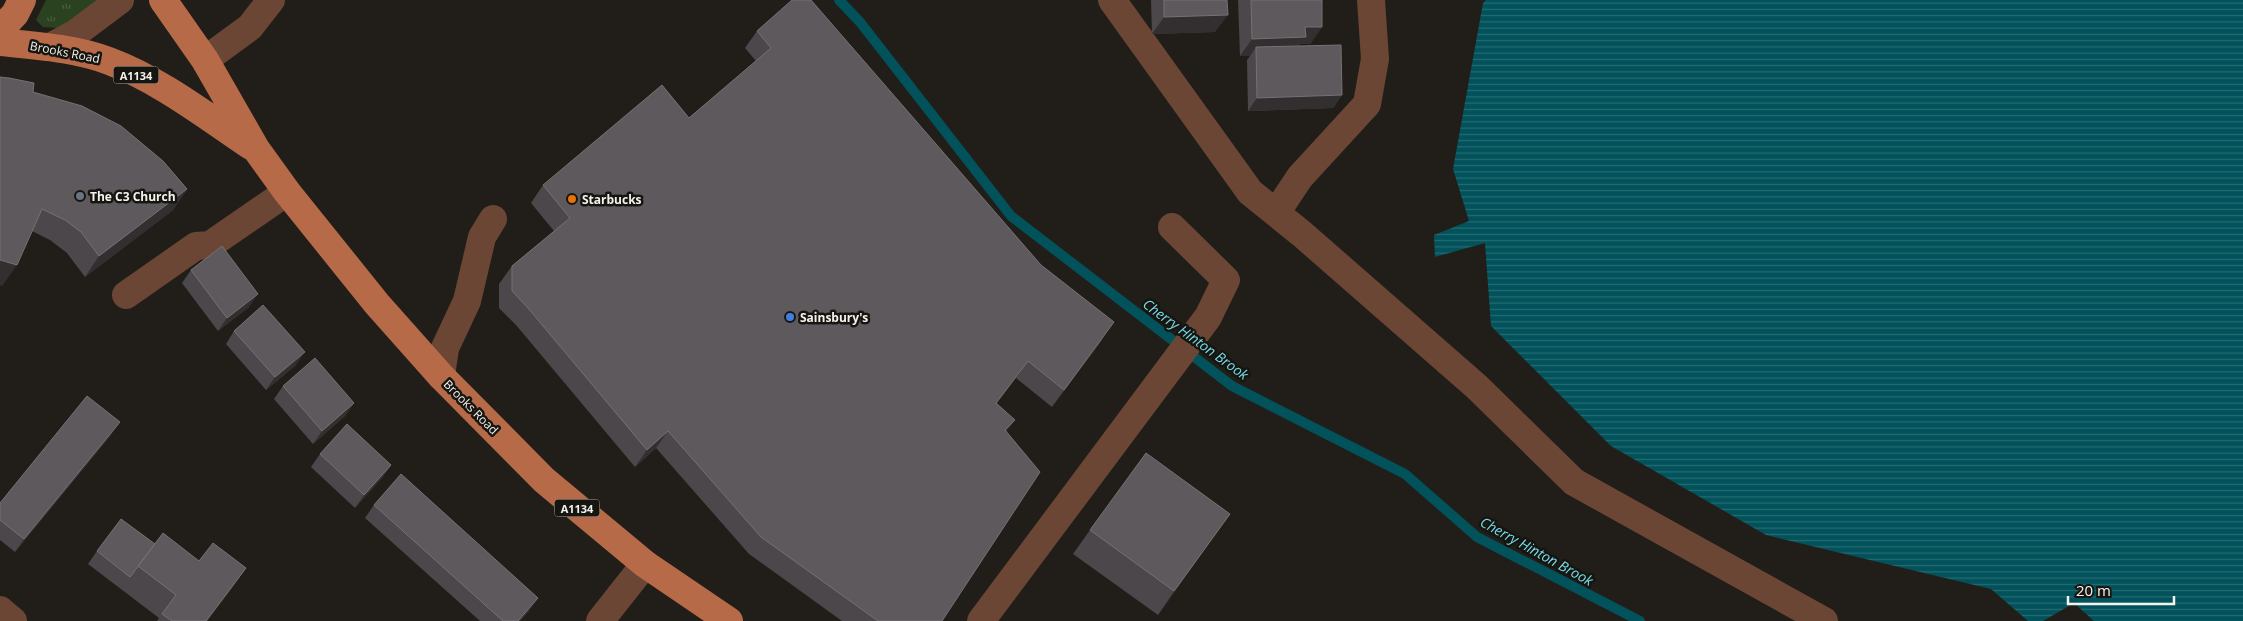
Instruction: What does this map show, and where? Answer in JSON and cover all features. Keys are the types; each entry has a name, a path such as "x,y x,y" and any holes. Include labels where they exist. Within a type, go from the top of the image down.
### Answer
{"main road":[{"path":"0,30 15,14 22,0"},
{"name":"Brooks Road","path":"163,0 205,60 256,149 287,192 377,304 441,376 544,480 645,564 729,621"},
{"name":"Brooks Road","path":"0,42 50,47 109,61 161,87 256,149"}],"street":[{"path":"50,47 76,33 120,0"},
{"path":"205,60 250,27 271,0"},
{"path":"1112,0 1250,192 1477,387 1574,482 1824,621"},
{"path":"1276,213 1300,177 1367,104 1375,59 1371,0"},
{"path":"126,295 196,246 210,245 287,192"},
{"path":"441,376 445,348 467,301 482,237 493,219"},
{"path":"981,621 1208,317 1226,280 1172,228"},
{"path":"600,621 645,564"},
{"path":"0,610 13,621"}],"green space":[{"path":"46,0 98,0 85,12 59,28 43,27 36,20"}],"water":[{"path":"1486,0 2243,0 2243,621 2094,621 2074,603 2043,621 2028,621 1991,589 1766,535 1611,446 1491,326 1485,243 1435,257 1434,235 1469,221 1453,169 1483,3"}],"building":[{"name":"Sainsbury's","path":"792,0 811,0 1041,265 1114,322 1064,390 1028,361 996,403 1015,420 1005,430 1040,472 942,621 878,621 761,537 668,431 647,450 512,291 512,266 570,218 543,185 662,85 689,118 771,48 757,31"},
{"path":"1164,0 1227,0 1228,15 1164,17"},
{"path":"1251,0 1322,0 1322,27 1305,27 1306,37 1252,39"},
{"path":"1341,45 1342,95 1257,98 1256,47"},
{"name":"The C3 Church","path":"0,77 34,83 33,92 82,106 121,126 163,161 187,189 99,256 81,232 65,220 42,209 17,265 0,260"},
{"path":"222,246 258,294 227,318 191,270"},
{"path":"263,305 305,352 275,377 234,331"},
{"path":"315,358 354,403 322,431 283,386"},
{"path":"87,396 120,422 24,539 0,520 0,503"},
{"path":"347,424 391,465 364,495 320,454"},
{"path":"1146,453 1230,514 1174,591 1090,530"},
{"path":"401,474 538,598 518,621 503,621 374,505"},
{"path":"121,519 155,544 130,577 97,551"},
{"path":"163,533 199,561 213,543 246,568 206,621 172,621 162,614 176,595 138,566"}],"waterway":[{"name":"Cherry Hinton Brook","path":"839,0 860,22 1011,216 1232,386 1405,474 1477,537 1640,621"}],"place":[{"name":"The C3 Church","path":"80,196"},
{"name":"Starbucks","path":"572,199"},
{"name":"Sainsbury's","path":"790,317"}]}
